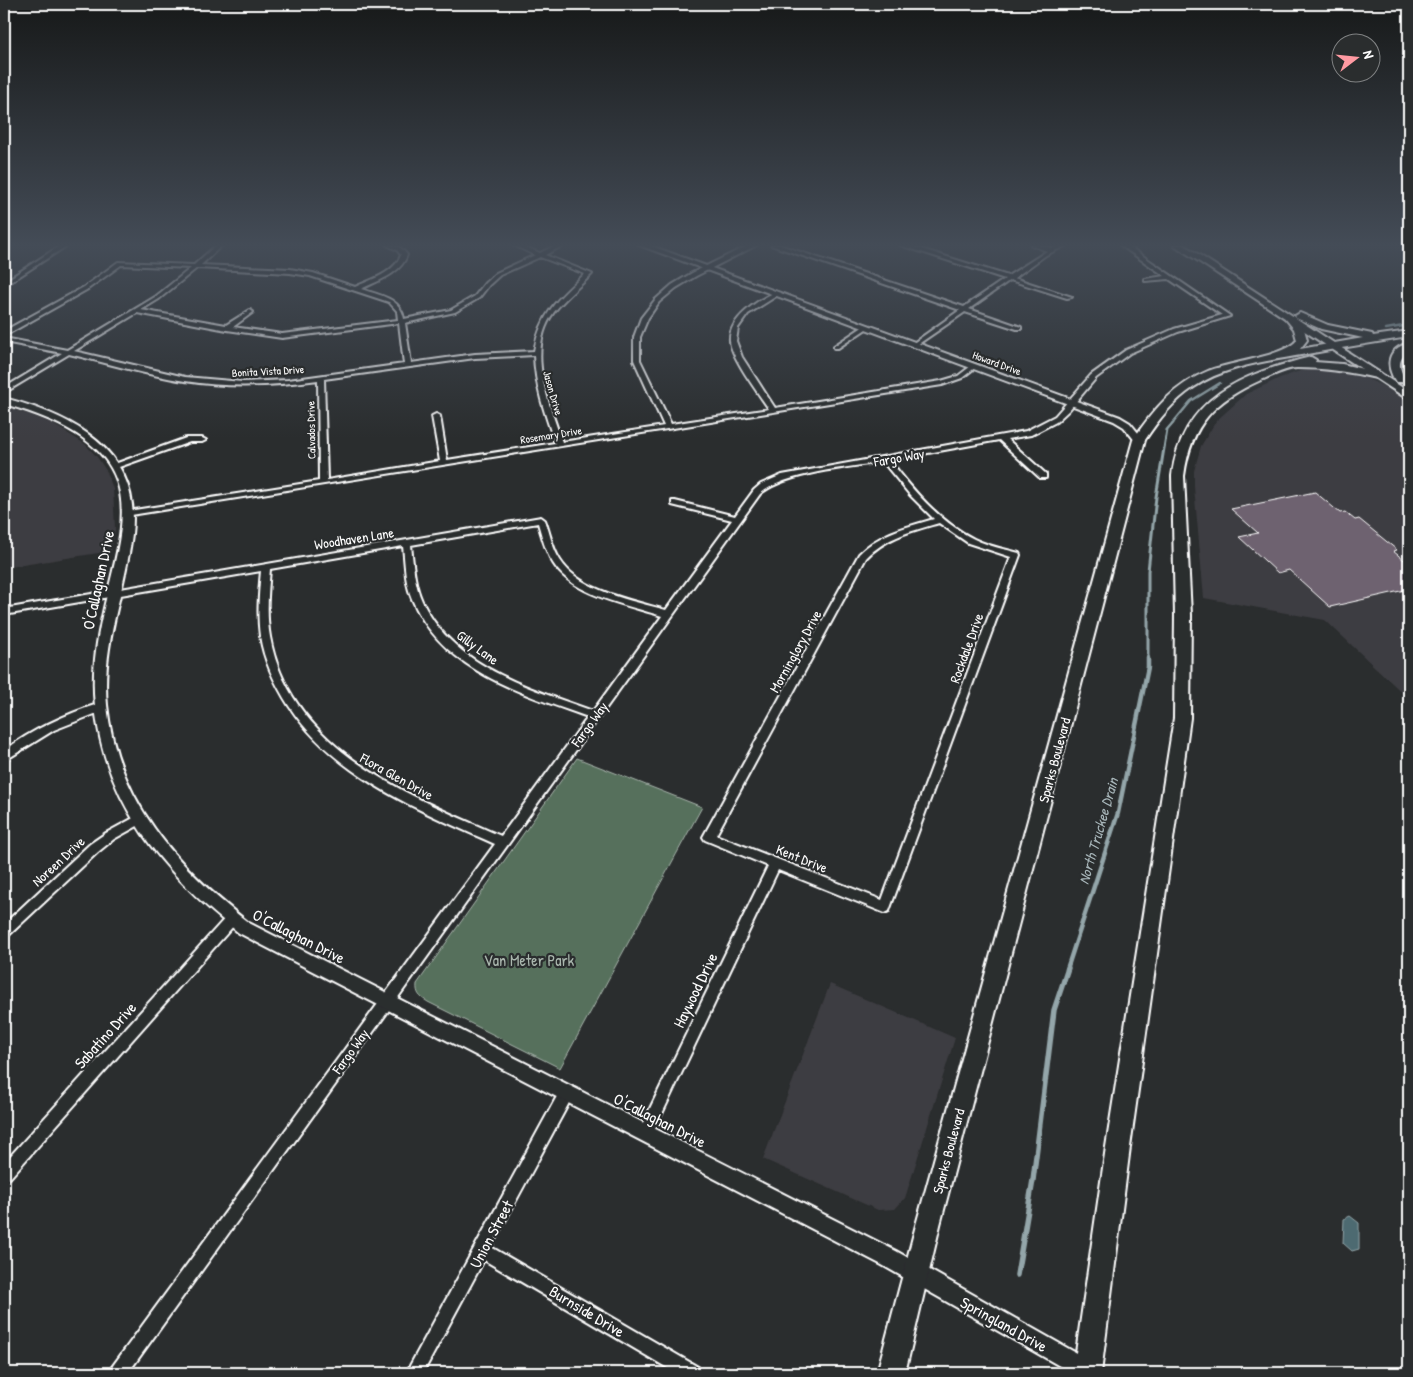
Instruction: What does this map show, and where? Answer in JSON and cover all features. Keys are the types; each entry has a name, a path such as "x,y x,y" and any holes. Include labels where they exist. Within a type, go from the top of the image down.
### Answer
{"main road":[{"path":"1282,309 1332,347"},
{"path":"1284,309 1344,349 1376,375 1409,397"},
{"path":"1295,317 1346,332 1362,335 1395,336"},
{"path":"1286,360 1302,340 1295,317"},
{"name":"Sparks Boulevard","path":"891,1373 928,1224 1139,440 1151,418 1175,394 1197,380 1232,366 1286,360 1409,334"},
{"path":"1405,383 1394,370 1392,363 1397,354 1409,345"},
{"name":"Sparks Boulevard","path":"1089,1372 1118,1146 1182,718 1183,615 1178,476 1180,457 1194,424 1222,396 1286,360 1332,347 1356,351 1409,345"},
{"path":"1356,351 1405,383"},
{"path":"1286,360 1357,370 1376,375"}],"street":[{"path":"4,334 48,309"},
{"path":"4,391 139,309"},
{"path":"398,309 402,321 408,365"},
{"path":"136,311 282,336 431,317 455,309"},
{"name":"Jason Drive","path":"553,309 539,337 536,353 538,379 559,445"},
{"path":"650,309 643,318 636,338 635,349 641,370 668,427"},
{"path":"752,309 740,320 735,328 733,341 739,357 773,410"},
{"name":"Howard Drive","path":"818,309 1116,419 1127,425 1139,440"},
{"name":"Fargo Way","path":"118,1373 757,492 774,480 1002,438 1041,428 1061,414 1098,373 1129,351 1172,331 1227,316 1217,309"},
{"path":"914,345 965,310 1019,328"},
{"path":"228,328 250,312"},
{"path":"836,347 866,327"},
{"name":"Bonita Vista Drive","path":"4,340 69,352 203,382 266,384 475,356 536,353"},
{"name":"Rosemary Drive","path":"128,514 942,383 960,377 973,367"},
{"name":"Calvados Drive","path":"321,377 323,483"},
{"name":"O'Callaghan Drive","path":"4,401 33,409 67,423 95,442 116,465 125,490 128,514 127,532 102,642 100,670 101,707 113,767 126,797 139,820 161,851 186,880 244,928 387,1000 566,1094 646,1132 917,1274"},
{"path":"436,416 444,463"},
{"path":"1002,438 1043,476"},
{"path":"116,465 189,440 202,440"},
{"name":"Rockdale Drive","path":"885,459 903,482 941,519 961,535 972,542 1016,556 885,907"},
{"path":"676,503 737,519"},
{"name":"Morninglory Drive","path":"709,837 862,556 877,542 886,537 941,519"},
{"name":"Woodhaven Lane","path":"4,612 541,520 552,555 567,574 592,589 668,614"},
{"name":"Gilly Lane","path":"407,543 417,600 425,616 450,646 474,664 510,684 595,716"},
{"name":"Flora Glen Drive","path":"266,566 263,603 264,628 268,651 290,701 305,722 348,764 375,782 406,799 503,842"},
{"path":"6,751 67,719 101,707"},
{"name":"Noreen Drive","path":"4,932 94,848 110,836 139,820"},
{"name":"Kent Drive","path":"709,837 885,907"},
{"name":"Haywood Drive","path":"646,1132 776,863"},
{"name":"Sabatino Drive","path":"4,1174 232,919"},
{"name":"Union Street","path":"414,1373 566,1094"},
{"name":"Burnside Drive","path":"482,1250 692,1373"},
{"name":"Springland Drive","path":"917,1274 1089,1372"}],"shaded area":[{"path":"1306,369 1329,370 1359,375 1385,387 1409,402 1409,699 1325,620 1204,598 1194,487 1194,471 1201,446 1216,421 1246,394 1280,378"},
{"path":"4,407 51,423 85,444 97,457 107,472 113,489 115,529 111,551 4,568"},
{"path":"830,984 955,1038 905,1198 895,1209 878,1210 763,1159"}],"green space":[{"name":"Van Meter Park","path":"577,758 702,807 560,1068 428,1002 419,995 417,984"}],"water":[{"path":"1350,1216 1359,1223 1359,1249 1352,1251 1343,1243 1344,1219"}],"building":[{"path":"1315,492 1340,513 1345,512 1355,520 1359,519 1397,550 1393,551 1409,564 1409,589 1330,607 1289,570 1278,573 1239,537 1258,533 1231,509"}],"waterway":[{"path":"1386,329 1409,325"},
{"name":"North Truckee Drain","path":"1172,424 1191,401 1220,383"},
{"name":"North Truckee Drain","path":"1067,969 1118,813 1148,667 1148,571 1156,497 1167,430 1173,423"},
{"name":"North Truckee Drain","path":"1017,1275 1033,1180 1054,1010 1068,968"}]}
